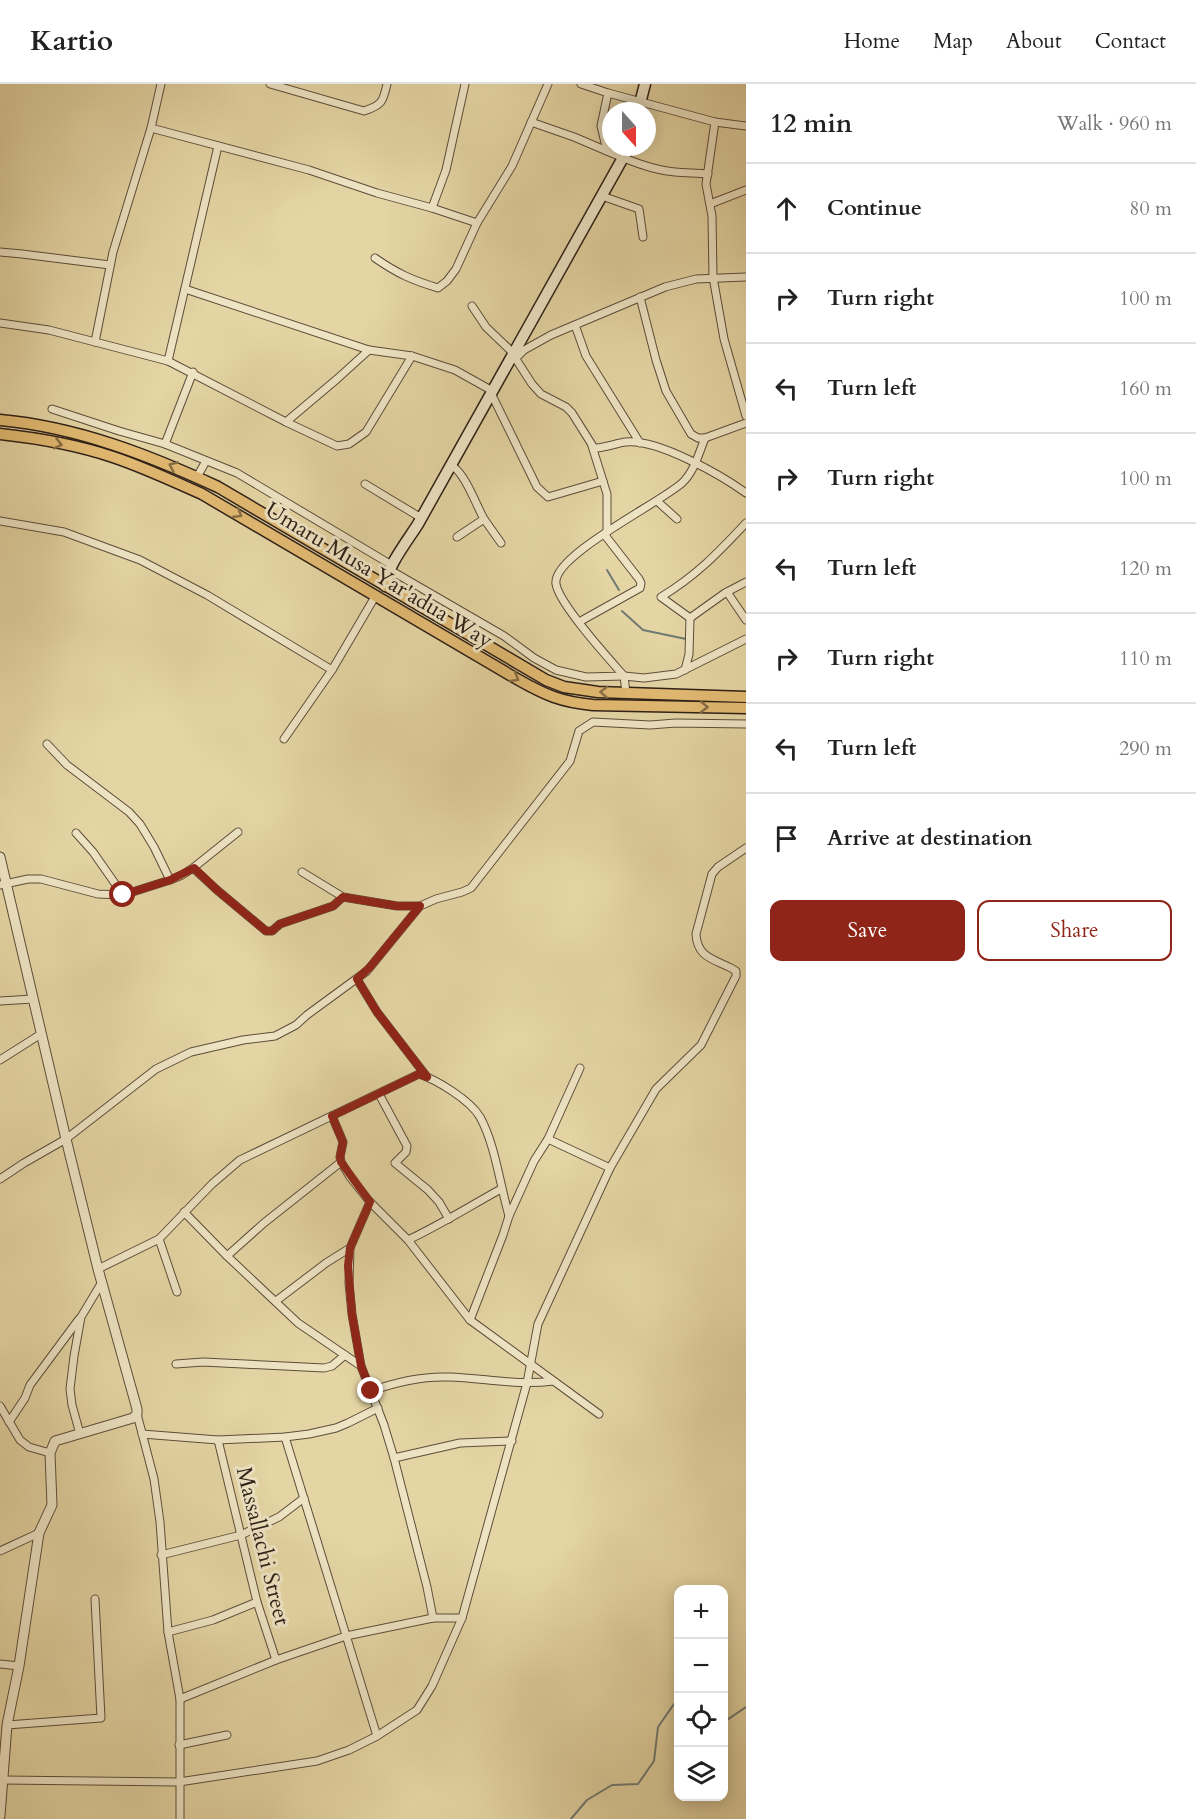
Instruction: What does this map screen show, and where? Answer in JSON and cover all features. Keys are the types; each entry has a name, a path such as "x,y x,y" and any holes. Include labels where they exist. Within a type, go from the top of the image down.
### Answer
{"main road":[{"path":"643,102 645,84"},
{"path":"645,102 651,84"},
{"path":"381,583 385,580 418,516 513,355 602,196 620,156"},
{"path":"513,355 620,156"},
{"path":"390,567 418,524 490,391"},
{"name":"Umaru Musa Yar'adua Way","path":"0,420 41,426 91,438 162,461 197,477 546,680 564,687 626,693 746,697"},
{"name":"Umaru Musa Yar'adua Way","path":"0,434 48,441 111,456 157,473 202,494 517,680 556,699 593,705 746,708"}],"street":[{"path":"95,342 110,265 151,128 161,84"},
{"path":"270,84 364,111 376,107 383,101 387,84"},
{"path":"432,208 446,170 465,84"},
{"path":"375,258 411,280 438,288 447,281 456,268 477,223 512,166 548,84"},
{"path":"581,84 630,102"},
{"path":"606,102 608,93"},
{"path":"656,110 746,126"},
{"path":"531,122 602,149"},
{"path":"715,122 706,184 712,216 713,278 724,339 743,393 746,416"},
{"path":"151,128 309,170 477,223"},
{"path":"168,361 218,146"},
{"path":"627,156 675,172 708,174"},
{"path":"710,204 746,190"},
{"path":"602,196 639,209 643,237"},
{"path":"0,252 110,265"},
{"path":"513,355 575,325 666,287 696,279 746,277"},
{"path":"185,289 369,350 412,356 455,370 490,391 537,487 545,496 557,496 603,481"},
{"path":"640,297 666,391 691,434 698,438 705,438 746,423"},
{"path":"472,306 486,327 513,355 532,384 572,413 594,448 627,442 659,448 711,470 746,493"},
{"path":"0,323 49,330 168,361 337,446 348,444 366,432 412,356"},
{"path":"575,325 586,356 640,443"},
{"path":"286,422 369,350"},
{"path":"165,444 193,372"},
{"path":"52,409 165,444 237,473 556,670 586,677 665,677 685,670 746,639"},
{"path":"626,693 624,676 579,622 557,588 555,581 557,572 574,555 605,533 684,482 705,438"},
{"path":"579,622 640,588 641,584 605,533 608,502 591,444"},
{"path":"197,477 206,460"},
{"path":"450,465 461,474 484,519 501,543"},
{"path":"365,484 418,516"},
{"path":"657,501 676,519"},
{"path":"457,537 484,519"},
{"path":"0,521 64,532 140,560 207,596 332,670"},
{"path":"690,618 661,597 680,586 712,560 746,523"},
{"path":"690,618 727,592 746,582"},
{"path":"727,592 746,620"},
{"path":"284,739 332,670 376,595"},
{"path":"685,670 689,654 690,618"},
{"path":"302,872 343,897 397,906 420,906 462,892 473,885 570,761 579,731 593,722 650,725 746,724"},
{"path":"47,744 67,765 129,812 140,824 170,880"},
{"path":"3,885 28,879 42,879 98,894 123,895 170,880 194,868 238,832"},
{"path":"76,833 93,852 123,895"},
{"path":"3,1780 179,1782 317,1761 349,1750 377,1736 417,1710 432,1686 462,1618 532,1365 538,1324 610,1168 656,1089 701,1045 736,976 736,971 700,951 696,943 696,934 712,874 718,867 746,848"},
{"path":"0,857 3,885 98,1269 137,1408 154,1479 160,1522 168,1632 180,1699 180,1819"},
{"path":"194,868 266,931 272,931 280,924 333,906 343,897"},
{"path":"0,1179 66,1139 156,1069 191,1052 243,1040 275,1036 296,1025 370,967 420,906"},
{"path":"357,979 377,1012 427,1077"},
{"path":"0,1001 33,999"},
{"path":"0,1060 41,1034"},
{"path":"470,1320 509,1216 534,1161 548,1139 580,1068"},
{"path":"98,1269 159,1239 227,1169 240,1160 419,1074 451,1089 479,1115 490,1142 509,1216"},
{"path":"379,1095 407,1146 406,1152 395,1163 428,1190 439,1202 449,1219"},
{"path":"332,1116 343,1142 341,1162 370,1202 408,1240 470,1320 598,1414"},
{"path":"548,1139 610,1168"},
{"path":"227,1256 264,1223 341,1162"},
{"path":"408,1240 501,1189"},
{"path":"370,1202 350,1248 349,1283 352,1314 361,1366 378,1408 394,1458 433,1618"},
{"path":"184,1212 298,1323 361,1366"},
{"path":"159,1239 177,1292"},
{"path":"276,1302 326,1263 350,1248"},
{"path":"9,1422 25,1398 30,1384 81,1317 102,1282"},
{"path":"80,1434 70,1389 81,1317"},
{"path":"176,1364 203,1362 324,1368 332,1366 345,1355"},
{"path":"371,1391 390,1384 420,1378 447,1377 527,1383 553,1381"},
{"path":"0,1406 21,1440 29,1448 50,1453"},
{"path":"142,1434 218,1440 285,1437 336,1428 378,1408"},
{"path":"0,1816 4,1725 19,1666 39,1533 52,1506 50,1453 55,1442 133,1418 137,1414"},
{"path":"285,1437 377,1736"},
{"name":"Massallachi Street","path":"218,1440 257,1602 276,1660"},
{"path":"394,1458 460,1443 512,1441"},
{"path":"161,1555 241,1535 279,1517 304,1498"},
{"path":"0,1551 39,1533"},
{"path":"4,1725 101,1718 95,1599"},
{"path":"168,1632 213,1620 257,1602"},
{"path":"180,1699 276,1660 346,1636 433,1618 462,1618"},
{"path":"0,1664 19,1666"},
{"path":"179,1745 227,1736"}],"waterway":[{"path":"607,570 619,590"},
{"path":"622,611 643,630 686,639"},
{"path":"571,1819 587,1800 612,1785 638,1784 654,1761 658,1727 674,1704"},
{"path":"728,1719 746,1707"}],"route":[{"path":"123,895 170,880 194,868 266,931 272,931 280,924 333,906 343,897 397,906 420,906 370,967 357,979 377,1012 427,1077 419,1074 332,1116 343,1142 341,1162 370,1202 350,1248 348,1266 352,1314 361,1366 371,1391"}]}
